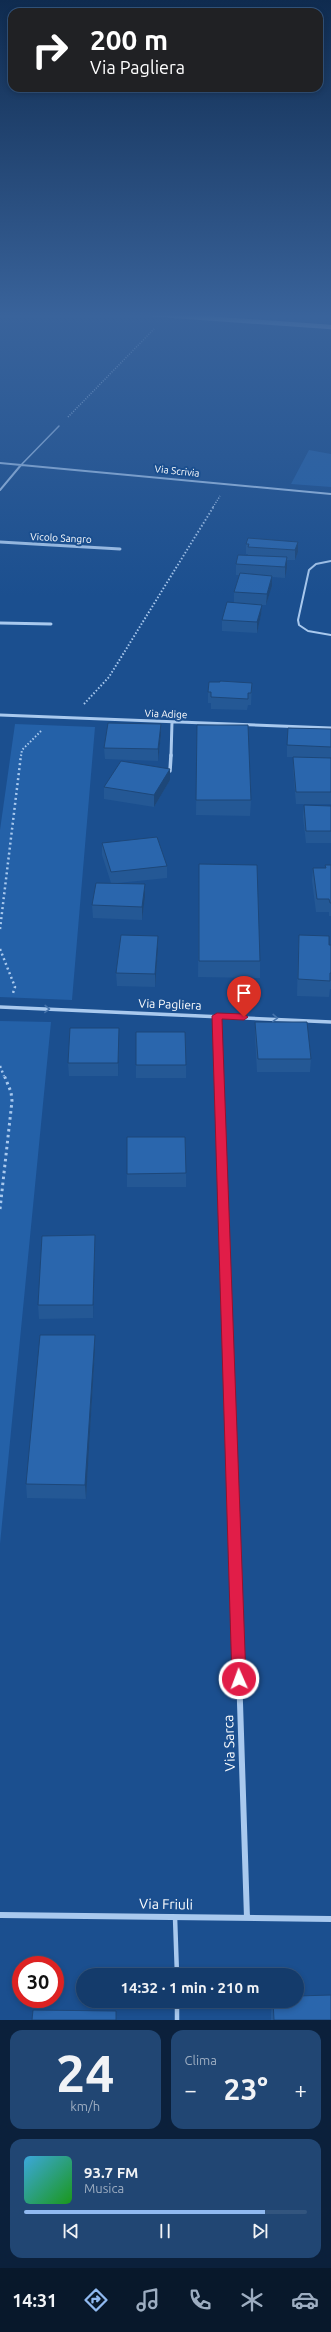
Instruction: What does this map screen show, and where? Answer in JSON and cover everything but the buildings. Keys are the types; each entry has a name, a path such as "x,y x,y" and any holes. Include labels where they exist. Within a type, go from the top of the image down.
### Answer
{"street":[{"name":"Via Scrivia","path":"0,463 331,494"},
{"path":"0,490 21,465"},
{"name":"Vicolo Sangro","path":"0,542 120,549"},
{"path":"0,622 51,624"},
{"name":"Via Adige","path":"0,715 331,728"},
{"path":"170,771 172,722"},
{"name":"Via Pagliera","path":"0,1007 331,1022"},
{"name":"Via Sarca","path":"217,1016 247,1918"},
{"name":"Via Friuli","path":"0,1915 331,1919"}],"lane":[{"path":"21,465 59,426"},
{"path":"331,562 316,564 309,570 298,620 299,625 308,631 331,635"},
{"path":"174,1916 177,1968"},
{"path":"177,2008 177,2020"}],"path":[{"path":"59,426 78,407"},
{"path":"82,707 109,677 222,492 216,492"},
{"path":"0,929 22,750 43,729"},
{"path":"0,949 15,987 12,998"},
{"path":"0,1066 11,1092 12,1101 0,1209"}],"shaded area":[{"path":"309,450 331,454 331,487 291,484"},
{"path":"15,724 95,727 72,1000 0,997 0,830"},
{"path":"0,1021 51,1022 0,1544"}],"route":[{"path":"239,1679 217,1016 244,1017"}]}
